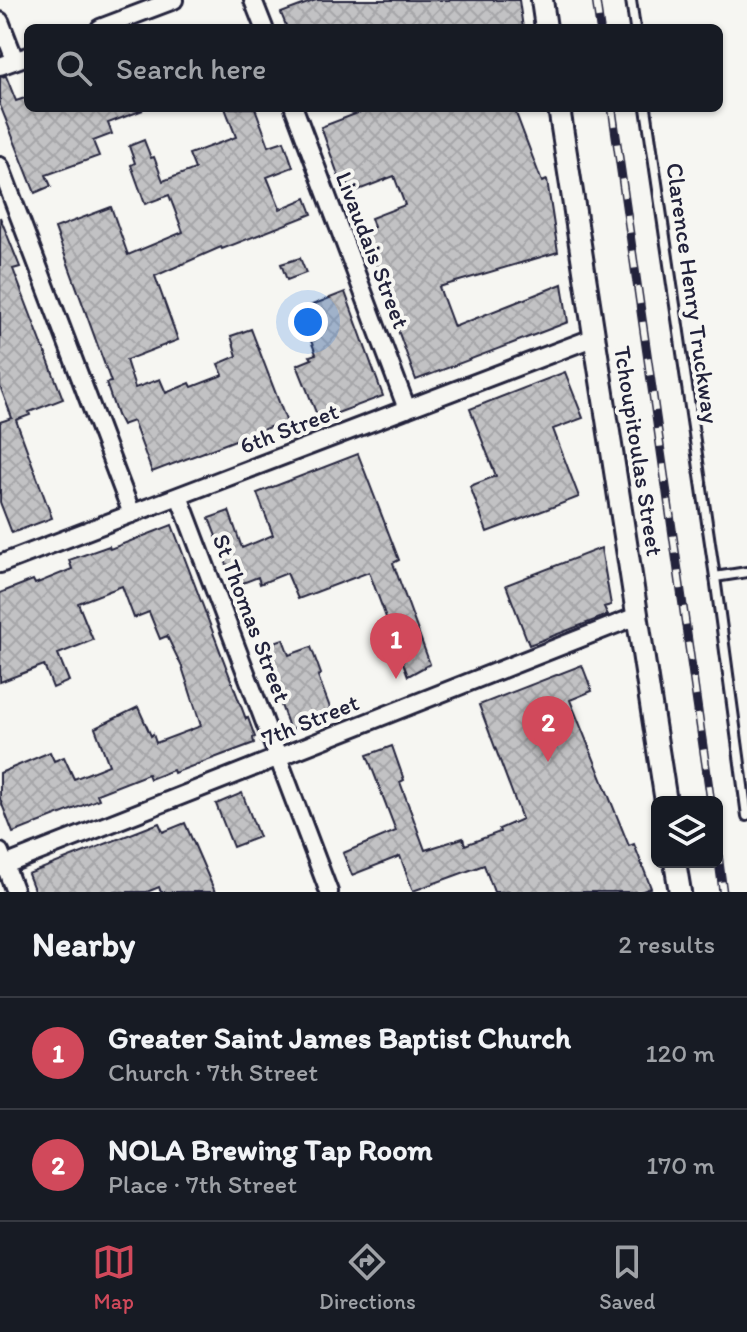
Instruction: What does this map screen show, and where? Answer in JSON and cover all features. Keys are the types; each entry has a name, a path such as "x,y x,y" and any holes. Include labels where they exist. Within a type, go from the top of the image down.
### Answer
{"street":[{"path":"111,24 174,0"},
{"path":"253,0 262,24"},
{"path":"542,0 545,24"},
{"path":"0,21 14,61"},
{"name":"Livaudais Street","path":"296,112 407,409"},
{"name":"Tchoupitoulas Street","path":"560,112 665,796"},
{"path":"0,166 132,514"},
{"name":"6th Street","path":"0,564 595,337"},
{"name":"St Thomas Street","path":"179,496 329,892"},
{"name":"7th Street","path":"2,862 280,758 637,616"},
{"path":"2,862 15,892"},
{"path":"676,868 680,892"}],"lane":[{"path":"631,0 634,24"},
{"name":"Clarence Henry Truckway","path":"647,112 747,816"},
{"path":"715,577 747,572"}],"building":[{"path":"316,0 519,0 522,24 285,24 281,13"},
{"path":"6,76 16,101 24,98 24,112 138,112 108,123 112,134 93,141 99,156 46,175 51,186 35,193 0,105 0,77"},
{"path":"227,112 256,112 269,146 284,141 293,167 267,177 280,209 306,198 312,214 221,247 155,276 178,340 126,360 135,388 160,379 166,393 190,383 192,387 223,375 218,364 237,356 231,336 251,329 287,423 152,472 133,421 122,425 117,415 106,383 111,382 55,228 111,207 128,255 183,232 169,195 145,204 131,165 135,163 129,146 144,140 163,181 195,169 189,154 236,137"},
{"path":"360,112 516,112 542,182 547,180 558,252 439,287 454,327 562,284 568,322 416,380 362,231 374,227 371,218 405,205 394,176 351,193 347,180 341,183 321,127"},
{"path":"0,217 20,267 13,269 63,399 16,420 52,518 12,533 0,502 0,422 12,418 0,386"},
{"path":"300,258 306,273 287,280 281,264"},
{"path":"345,292 383,396 319,420 297,365 316,354 299,310"},
{"path":"565,372 583,418 553,429 579,497 487,532 470,486 496,476 470,409"},
{"path":"358,454 399,560 393,563 430,664 408,676 369,572 298,599 287,573 260,584 258,577 235,586 209,518 229,511 242,548 273,535 257,493"},
{"path":"172,525 248,718 254,743 174,773 173,770 150,779 148,774 97,794 99,799 13,833 0,799 0,773 50,752 54,761 64,757 74,779 109,765 95,728 138,707 156,743 201,726 182,667 167,636 160,639 149,612 134,618 122,586 78,603 93,640 58,654 69,681 53,688 44,665 0,682 0,593 33,580 35,584 72,569 69,560 109,546 110,549"},
{"path":"601,548 611,605 604,607 608,615 529,645 506,585"},
{"path":"283,639 289,655 311,647 332,713 290,730 260,647"},
{"path":"582,665 592,691 570,700 629,846 634,844 651,888 640,892 494,892 484,865 413,891 400,856 352,875 343,853 396,831 367,755 392,746 404,780 400,782 425,850 463,838 465,845 500,832 499,829 522,819 479,705"},
{"path":"242,793 259,837 233,847 216,804"},
{"path":"159,823 163,832 185,823 215,892 161,892 159,887 147,892 35,892 28,874"}],"railway":[{"path":"596,0 599,24"},
{"path":"613,112 710,796"},
{"path":"720,868 723,892"}],"place":[{"name":"Greater Saint James Baptist Church","path":"396,679"},
{"name":"NOLA Brewing Tap Room","path":"548,762"}]}
